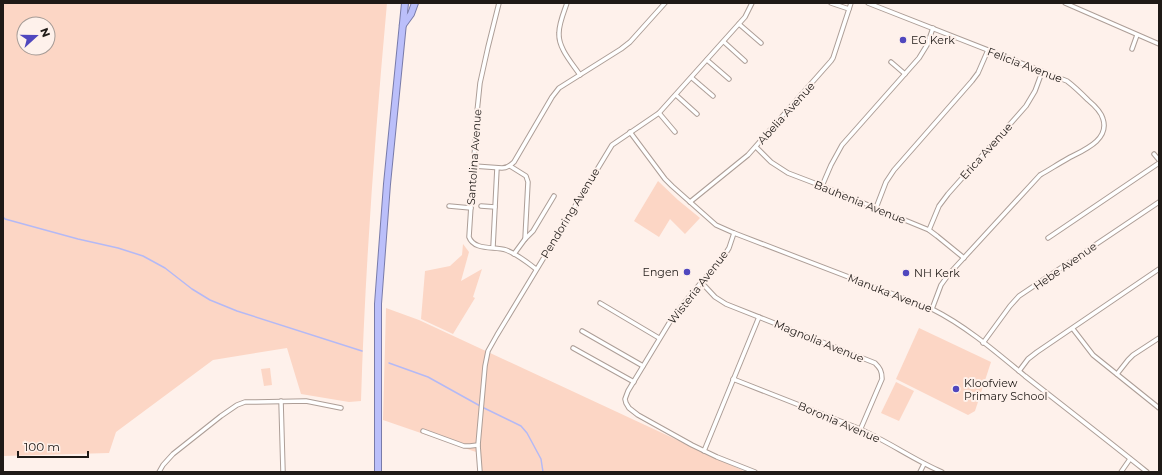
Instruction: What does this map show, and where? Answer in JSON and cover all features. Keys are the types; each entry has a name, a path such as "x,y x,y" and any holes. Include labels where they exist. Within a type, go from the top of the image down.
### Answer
{"highway":[{"path":"400,3 402,26"},
{"path":"378,472 378,304 388,176 405,3"},
{"path":"402,26 411,14 415,3"}],"street":[{"name":"Santolina Avenue","path":"499,3 480,83 470,237 472,242 476,245 508,251 536,269"},
{"path":"567,3 558,32 559,38 561,44 580,75"},
{"path":"474,166 497,168 506,168 510,166 514,162 559,88 630,42 665,3"},
{"name":"Pendoring Avenue","path":"480,472 478,445 485,366 488,351 612,145 659,113 724,42 748,13 752,3"},
{"path":"831,3 849,9"},
{"name":"Abelia Avenue","path":"690,202 756,147 831,61 851,3"},
{"name":"Felicia Avenue","path":"868,3 1067,81 1095,107 1103,120 1104,127 1102,134 1097,141 1088,148 1040,175 964,258 941,285 932,309"},
{"path":"1067,3 1159,44"},
{"path":"739,24 761,43"},
{"path":"822,186 830,165 842,145 922,53 927,45 933,28"},
{"path":"1132,48 1137,34"},
{"path":"724,42 745,60"},
{"path":"876,208 886,182 894,170 972,81 978,73 988,50"},
{"path":"707,60 729,79"},
{"path":"891,62 905,74"},
{"name":"Erica Avenue","path":"929,230 939,206 948,194 1026,106 1035,91 1042,72"},
{"path":"692,78 713,96"},
{"path":"676,95 697,114"},
{"path":"659,113 675,132"},
{"name":"Manuka Avenue","path":"630,132 665,179 716,225 932,309 954,322 983,343 1147,472"},
{"name":"Bauhenia Avenue","path":"756,147 779,168 797,177 929,230 964,258"},
{"path":"1048,238 1159,161 1154,154"},
{"path":"510,166 526,176 528,182 525,239"},
{"path":"493,247 497,168"},
{"path":"514,254 533,231 554,196"},
{"name":"Hebe Avenue","path":"983,343 1019,296 1159,202"},
{"path":"449,206 471,208"},
{"path":"481,206 495,207"},
{"name":"Wisteria Avenue","path":"704,451 638,415 629,408 626,402 627,393 659,338 679,308 724,256 729,248 734,233"},
{"path":"1019,371 1028,359 1159,269"},
{"name":"Magnolia Avenue","path":"701,282 715,296 726,304 875,363 879,366 882,378 861,428"},
{"path":"600,303 659,338"},
{"path":"755,472 704,451 759,317"},
{"path":"1073,328 1093,355 1159,408"},
{"path":"582,331 643,366"},
{"path":"1117,374 1131,357 1159,338"},
{"path":"573,348 634,382"},
{"name":"Boronia Avenue","path":"733,379 861,428 924,464 942,472"},
{"path":"280,401 282,472"},
{"path":"159,472 173,454 232,408 245,402 311,401 341,408"},
{"path":"423,431 464,446 478,445"},
{"path":"1121,472 1130,459"},
{"path":"920,472 924,464"}],"shaded area":[{"path":"3,3 387,3 371,202 361,401 349,402 301,394 287,348 213,360 116,432 109,453 3,456"},
{"path":"658,181 700,218 685,234 670,219 659,237 634,221"},
{"path":"463,244 469,252 461,281 482,269 473,297 475,298 453,334 421,319 425,271 450,266 462,255"},
{"path":"386,308 419,320 746,472 478,472 476,452 383,420"},
{"path":"919,328 991,362 975,411 968,415 896,379"},
{"path":"270,368 272,385 264,386 261,369"},
{"path":"896,382 914,391 899,421 881,413"}],"waterway":[{"path":"3,217 5,219 78,239 118,248 143,256 165,268 192,289 210,300 237,311 362,351"},
{"path":"389,363 428,377 482,407 521,426 527,433 541,459 543,472"}],"place":[{"name":"EG Kerk","path":"903,40"},
{"name":"Engen","path":"687,272"},
{"name":"NH Kerk","path":"906,273"},
{"name":"Kloofview Primary School","path":"956,389"}]}
